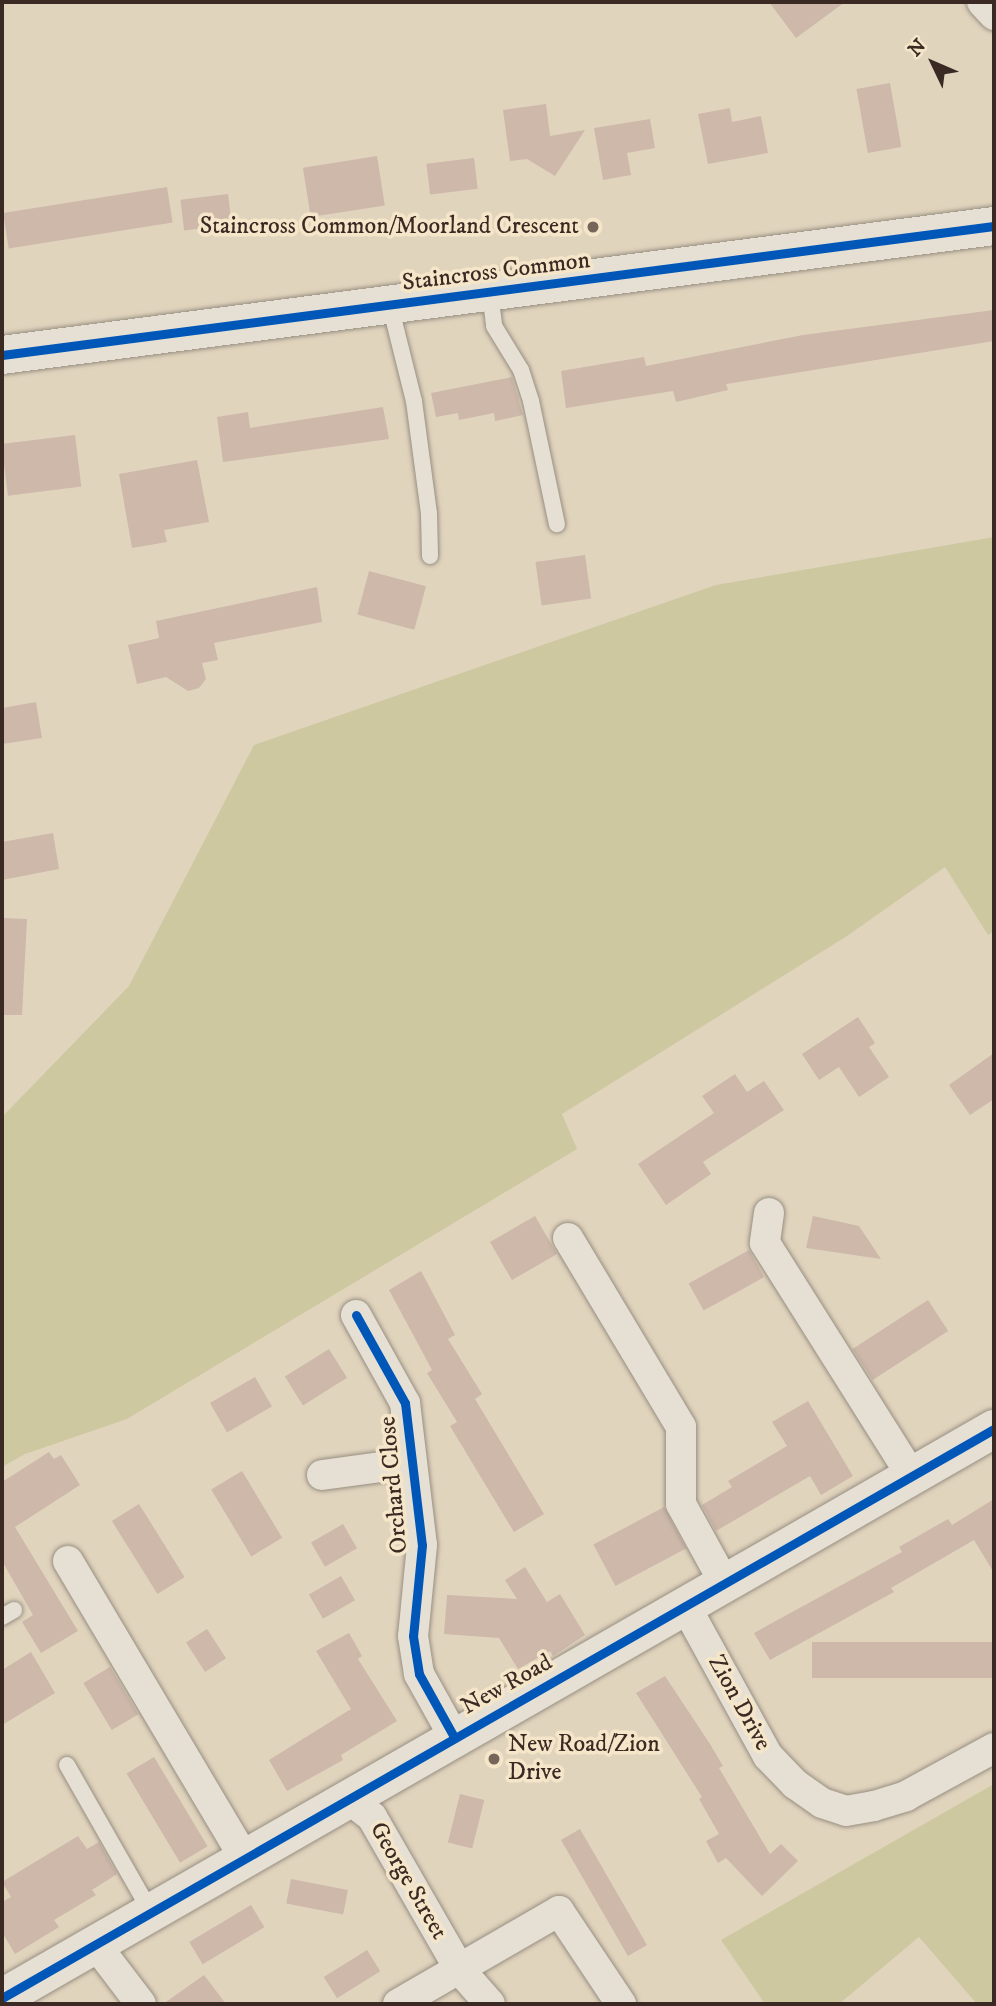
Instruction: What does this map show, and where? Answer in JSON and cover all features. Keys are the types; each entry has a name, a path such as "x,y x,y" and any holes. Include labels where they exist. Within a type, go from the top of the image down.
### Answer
{"street":[{"path":"982,2 994,15"},
{"name":"Staincross Common","path":"2,355 994,226"},
{"path":"769,1213 765,1243 911,1475"},
{"path":"568,1238 681,1427 681,1504 725,1584"},
{"name":"Orchard Close","path":"356,1315 405,1403 422,1545 413,1636 419,1674 450,1722 454,1737"},
{"name":"New Road","path":"2,1998 994,1429"},
{"name":"Orchard Close","path":"322,1475 411,1463"},
{"path":"68,1561 244,1858"},
{"name":"Zion Drive","path":"686,1607 768,1756 822,1803 846,1811 906,1796 994,1748"},
{"name":"George Street","path":"349,1799 372,1817 460,1970 490,2004"},
{"path":"398,2004 559,1911 621,2004"},
{"path":"96,1945 141,2004"}],"lane":[{"path":"490,292 494,326 521,370 531,401 556,524"},
{"path":"390,305 414,401 429,514 430,556"},
{"path":"66,1765 151,1913"}],"shaded area":[{"path":"994,537 994,931 988,935 945,867 847,936 562,1114 577,1149 127,1419 25,1454 2,1467 2,1117 129,986 254,745 716,585"},
{"path":"994,1784 994,2004 977,2004 919,1937 839,2004 765,2004 721,1940"}],"building":[{"path":"769,2 845,2 796,38"},
{"path":"890,83 901,147 868,153 857,89"},
{"path":"546,104 550,136 585,130 555,176 527,159 510,161 503,110"},
{"path":"730,108 732,122 761,116 768,153 708,164 698,114"},
{"path":"650,119 655,148 627,153 631,175 603,180 594,128"},
{"path":"377,156 385,205 311,217 303,168"},
{"path":"474,158 478,189 430,195 426,164"},
{"path":"167,187 173,223 9,249 3,213"},
{"path":"228,194 232,225 184,231 180,200"},
{"path":"994,310 994,341 726,384 728,390 676,402 673,391 566,408 561,371 644,357 646,366 803,335"},
{"path":"512,377 523,415 495,421 494,413 459,420 458,413 436,417 431,393"},
{"path":"383,407 389,439 223,462 217,417 248,412 250,428"},
{"path":"75,435 81,487 8,496 2,444"},
{"path":"197,460 209,522 164,530 167,542 132,548 119,474"},
{"path":"585,555 591,599 542,606 535,562"},
{"path":"369,571 426,586 414,630 357,614"},
{"path":"317,587 322,622 214,643 218,660 202,663 206,679 199,688 188,691 166,677 137,684 128,645 159,638 156,621"},
{"path":"36,702 42,738 2,744 2,708"},
{"path":"53,833 59,869 2,880 2,842"},
{"path":"2,918 27,919 22,1015 2,1015"},
{"path":"858,1017 875,1043 869,1047 889,1077 859,1097 839,1067 819,1080 802,1054"},
{"path":"994,1053 994,1099 970,1115 949,1085"},
{"path":"735,1074 747,1092 764,1081 784,1110 703,1162 711,1174 666,1205 638,1164 714,1113 702,1096"},
{"path":"535,1216 557,1254 512,1280 490,1242"},
{"path":"813,1216 859,1226 881,1259 806,1248"},
{"path":"749,1250 764,1277 704,1311 689,1283"},
{"path":"421,1271 455,1335 448,1339 482,1394 475,1399 544,1514 514,1532 450,1426 457,1422 427,1373 432,1370 389,1290"},
{"path":"928,1300 948,1331 873,1380 853,1349"},
{"path":"329,1349 347,1378 303,1405 285,1377"},
{"path":"255,1377 272,1406 227,1432 210,1403"},
{"path":"808,1401 853,1476 821,1495 810,1476 716,1531 702,1505 732,1487 728,1481 787,1446 772,1422"},
{"path":"49,1452 54,1459 61,1455 80,1485 15,1527 78,1631 41,1653 22,1622 33,1615 2,1561 2,1482"},
{"path":"242,1471 282,1538 251,1556 211,1490"},
{"path":"994,1499 994,1573 974,1540 891,1588 894,1592 770,1660 754,1633 902,1552 899,1547 948,1519 952,1525"},
{"path":"139,1504 185,1577 157,1594 112,1521"},
{"path":"664,1507 686,1548 615,1586 593,1545"},
{"path":"343,1524 357,1548 325,1567 311,1542"},
{"path":"525,1567 547,1602 560,1594 585,1635 553,1656 550,1651 518,1669 499,1638 444,1634 447,1595 517,1599 505,1580"},
{"path":"341,1576 355,1600 323,1619 309,1594"},
{"path":"207,1629 226,1658 205,1672 186,1643"},
{"path":"349,1633 362,1656 358,1659 397,1721 341,1755 343,1760 287,1791 269,1760 351,1709 316,1651"},
{"path":"812,1642 994,1642 994,1678 812,1678"},
{"path":"31,1652 55,1693 2,1725 2,1670"},
{"path":"110,1667 138,1714 112,1730 83,1683"},
{"path":"665,1676 723,1766 719,1768 770,1854 781,1844 798,1861 762,1896 726,1858 718,1863 706,1841 719,1834 699,1799 702,1797 636,1693"},
{"path":"154,1757 208,1846 180,1863 127,1773"},
{"path":"460,1794 484,1800 472,1849 448,1843"},
{"path":"580,1829 647,1945 628,1956 561,1840"},
{"path":"78,1836 87,1849 99,1842 117,1874 92,1890 96,1895 54,1920 59,1927 15,1954 2,1932 2,1902 11,1897 2,1882"},
{"path":"291,1879 348,1890 343,1915 286,1904"},
{"path":"251,1905 264,1927 203,1964 189,1942"},
{"path":"367,1950 380,1971 337,1998 324,1977"},
{"path":"204,1975 226,2004 163,2004"}],"cycle path":[{"path":"2,355 994,226"},
{"path":"356,1315 405,1403 422,1545 413,1636 419,1674 454,1737"},
{"path":"2,1998 994,1429"}],"place":[{"name":"Staincross Common/Moorland Crescent","path":"593,227"},
{"name":"New Road/Zion Drive","path":"494,1759"}]}
